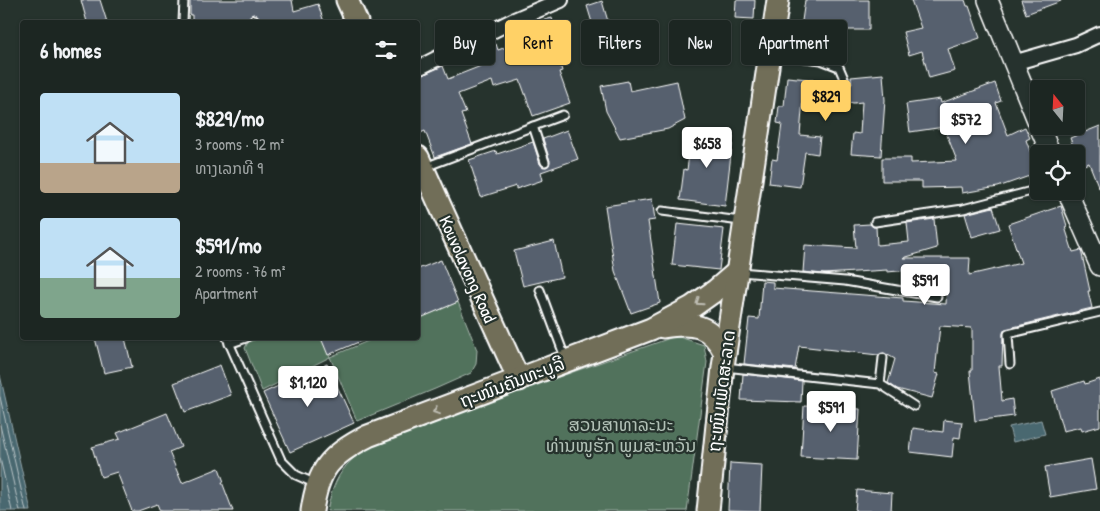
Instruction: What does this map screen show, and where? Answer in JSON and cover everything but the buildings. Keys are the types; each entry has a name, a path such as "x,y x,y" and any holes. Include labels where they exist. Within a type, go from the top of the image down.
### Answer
{"main road":[{"path":"348,0 356,20"},
{"name":"ຖະໜົນເພັດສະລາດ","path":"775,20 778,0"},
{"name":"ຖະໜົນເພັດສະລາດ","path":"708,511 724,360 768,65"},
{"name":"Kouvolavong Road","path":"420,167 519,380"},
{"name":"ຖະໜົນຄັນທະບູລີ","path":"312,511 317,484 327,465 345,447 368,436 519,380 651,328 692,308 737,272"},
{"path":"651,328 684,324 703,328 718,339 724,360"}],"street":[{"path":"420,67 544,3 561,0"},
{"path":"988,0 1030,104"},
{"path":"1013,63 1076,45 1100,34"},
{"path":"1071,200 1100,266"}],"lane":[{"path":"183,20 184,0"},
{"path":"834,65 839,67 845,81"},
{"path":"420,165 563,115"},
{"path":"533,126 545,162"},
{"path":"874,222 963,209 1030,191"},
{"path":"662,211 744,222"},
{"path":"737,272 845,281 937,297"},
{"path":"540,290 566,362"},
{"path":"1010,364 1008,334 1100,312"},
{"path":"228,341 281,460 296,476 317,484"},
{"path":"880,384 883,358"},
{"path":"724,360 880,384 914,406"}],"green space":[{"path":"458,302 477,350 476,364 471,373 357,421 330,357 370,340 420,340 420,318"},
{"name":"ສວນສາທາລະນະ ທ່ານໜູຮັກ ພູມສະຫວັນ","path":"676,336 704,345 707,362 687,511 327,511 331,495 342,471 359,454 383,440 398,433"},
{"path":"254,340 322,340 330,357 262,391 245,348 248,342"}],"water":[{"path":"0,375 31,511 0,511"},
{"path":"1041,420 1045,434 1013,442 1009,427"}]}
